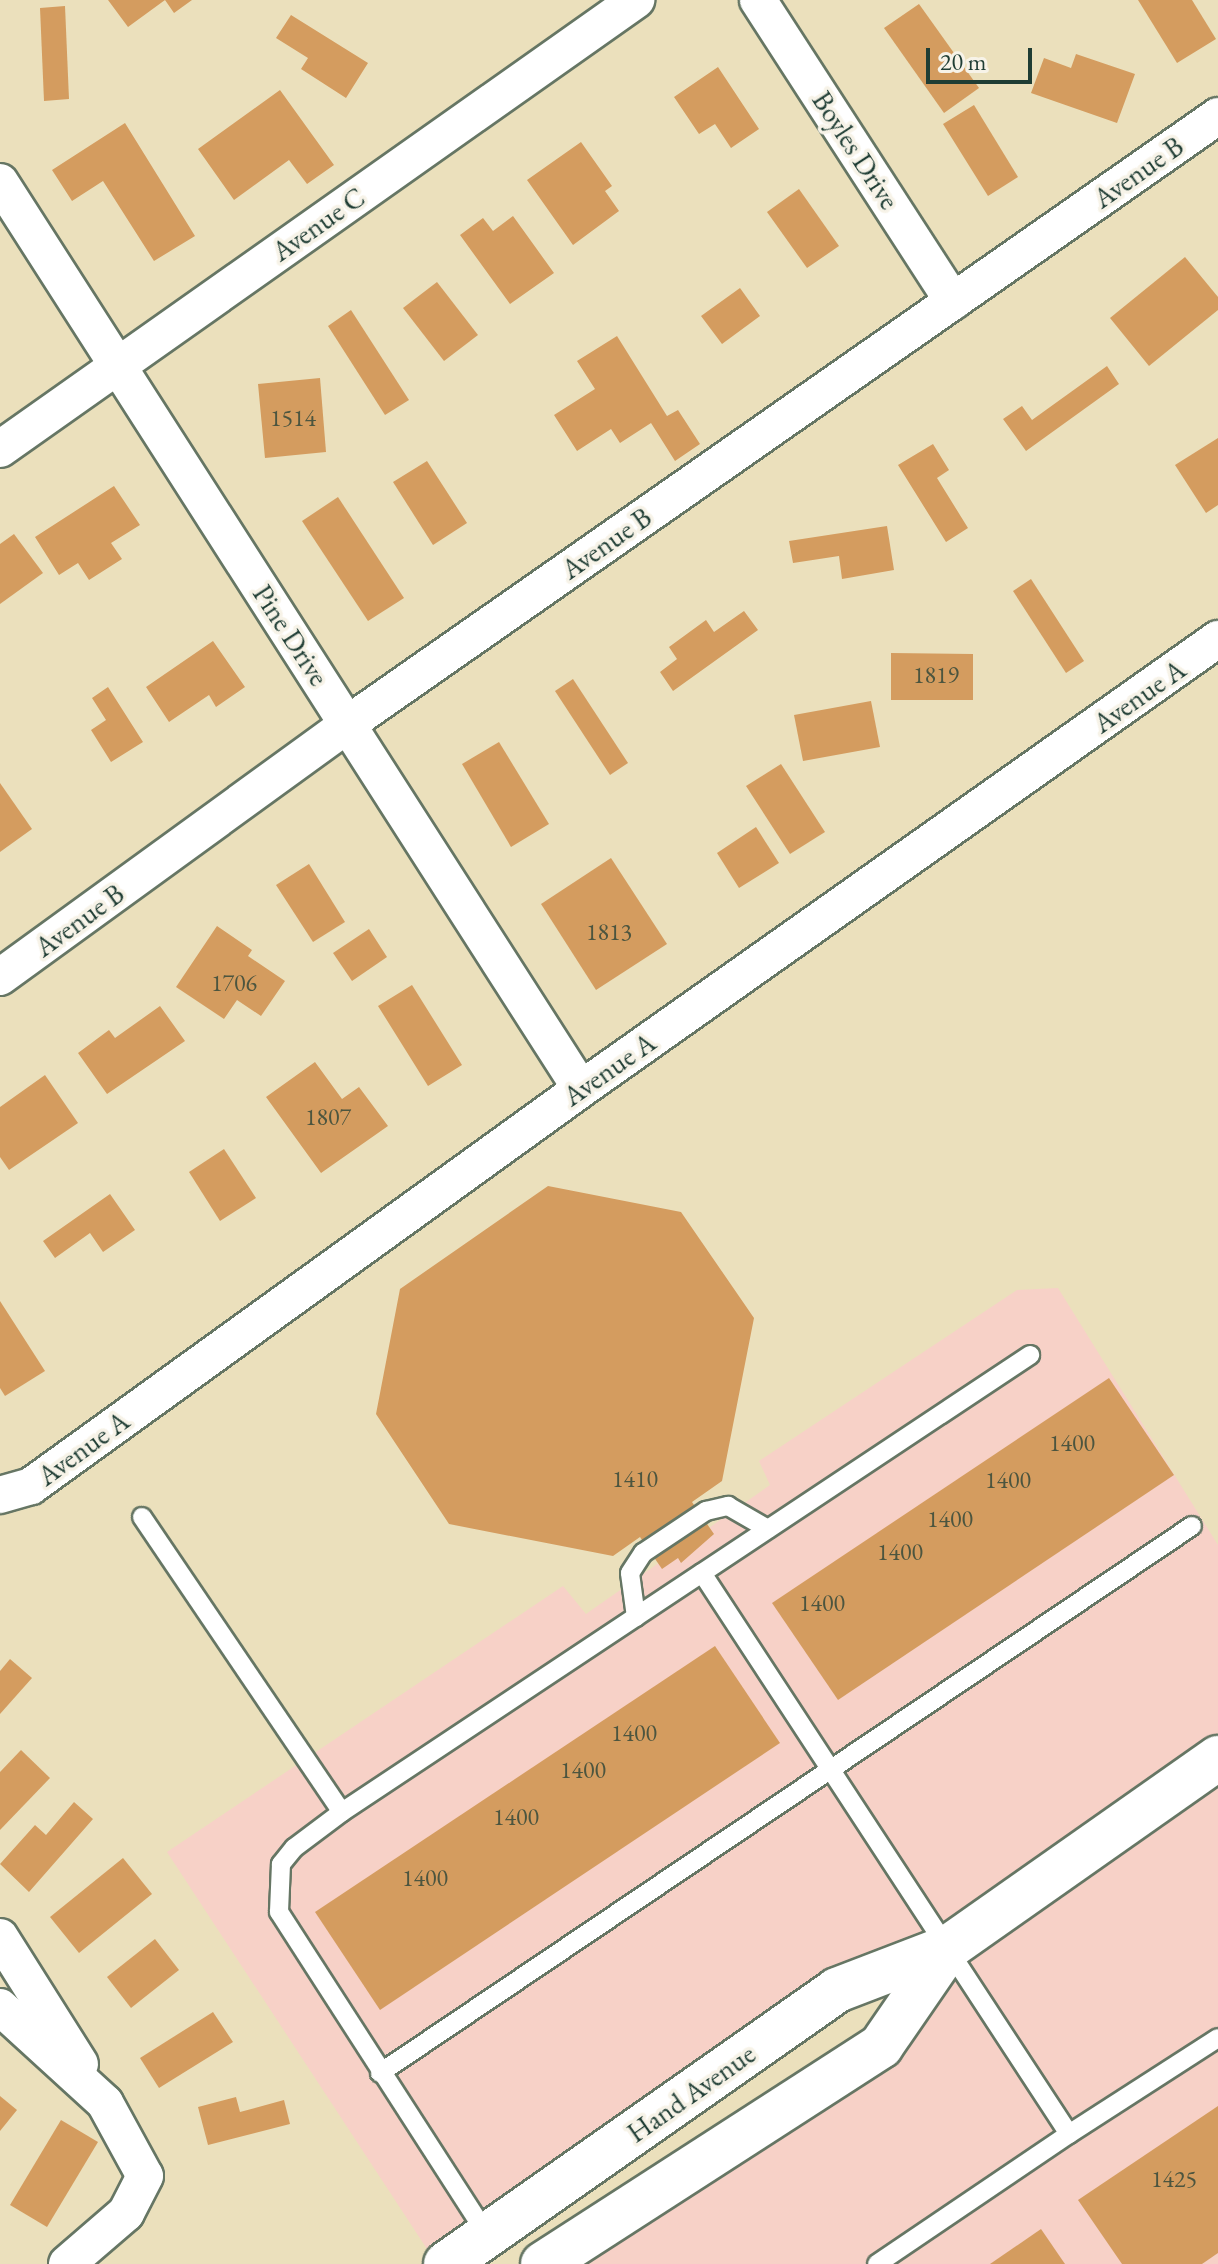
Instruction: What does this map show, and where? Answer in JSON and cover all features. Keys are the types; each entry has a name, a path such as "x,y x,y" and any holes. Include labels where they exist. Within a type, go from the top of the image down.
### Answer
{"street":[{"name":"Avenue C","path":"0,449 636,0"},
{"name":"Boyles Drive","path":"758,0 953,301"},
{"name":"Avenue B","path":"0,977 349,723 1218,116"},
{"name":"Pine Drive","path":"0,182 581,1089"},
{"name":"Avenue A","path":"0,1495 31,1486 581,1089 1218,639"},
{"name":"Hand Avenue","path":"446,2264 837,1990 949,1947 1218,1758"},
{"path":"0,1937 105,2103 145,2176 126,2213 67,2264"},
{"name":"Hand Avenue","path":"543,2264 881,2046 949,1947"},
{"path":"0,2007 105,2103"}],"lane":[{"path":"487,2235 279,1912 281,1864 294,1848 342,1812 1030,1355"},
{"path":"636,1617 630,1573 643,1553 706,1511 728,1506 768,1529"},
{"path":"142,1517 342,1812"},
{"path":"380,2073 1192,1526"},
{"path":"702,1573 1069,2134"},
{"path":"877,2264 1218,2038"}],"shaded area":[{"path":"1058,1288 1218,1545 1218,1733 948,1923 943,1920 936,1930 840,1963 813,1978 429,2252 167,1852 563,1586 586,1614 770,1485 759,1461 1017,1290"},
{"path":"1218,1783 1218,2264 581,2264 882,2070 887,2073 907,2053 905,2048 962,1965"}],"building":[{"path":"108,0 165,0 128,27"},
{"path":"165,0 192,0 174,13"},
{"path":"1138,0 1192,0 1216,39 1177,63"},
{"path":"919,4 979,88 944,113 884,28"},
{"path":"65,6 69,99 44,101 40,8"},
{"path":"291,15 368,63 346,98 301,69 308,58 276,38"},
{"path":"1076,54 1135,74 1117,123 1031,93 1044,58 1071,68"},
{"path":"718,67 759,129 731,148 715,124 699,134 674,97"},
{"path":"280,90 334,165 307,184 289,160 234,200 198,149"},
{"path":"974,105 1018,177 988,196 943,124"},
{"path":"125,123 195,236 154,261 103,181 72,201 52,170"},
{"path":"581,142 612,186 605,191 619,211 573,245 527,180"},
{"path":"799,189 839,246 807,268 767,212"},
{"path":"513,216 554,273 510,304 460,235 483,218 493,231"},
{"path":"1185,257 1218,297 1218,310 1149,366 1110,318"},
{"path":"437,282 478,335 444,361 403,308"},
{"path":"740,288 760,316 722,344 701,316"},
{"path":"351,310 409,400 385,415 328,326"},
{"path":"617,336 667,416 678,410 700,444 675,461 651,423 620,443 611,429 577,451 554,415 595,389 577,361"},
{"path":"1107,366 1119,384 1026,451 1003,419 1022,406 1032,420"},
{"path":"320,378 326,452 265,458 258,384"},
{"path":"1218,438 1218,505 1206,513 1175,465"},
{"path":"933,444 949,470 937,478 968,528 946,542 898,465"},
{"path":"427,461 467,523 433,545 393,482"},
{"path":"114,486 140,525 111,543 122,559 89,580 78,563 59,575 35,537"},
{"path":"338,497 404,598 368,621 302,521"},
{"path":"887,526 894,570 842,579 839,556 793,563 789,541"},
{"path":"14,534 43,573 0,604 0,544"},
{"path":"1031,579 1084,661 1066,673 1013,591"},
{"path":"744,611 758,630 673,691 660,672 677,659 669,647 706,620 714,632"},
{"path":"213,641 245,687 216,707 209,695 169,722 146,687"},
{"path":"891,653 973,654 973,700 891,700"},
{"path":"573,679 628,763 610,775 555,691"},
{"path":"108,687 143,742 111,762 91,730 106,720 92,698"},
{"path":"871,701 880,747 803,761 794,715"},
{"path":"499,742 549,824 511,847 462,764"},
{"path":"781,764 825,832 790,854 746,786"},
{"path":"0,783 32,829 0,852"},
{"path":"756,827 779,863 739,888 717,853"},
{"path":"611,858 667,944 596,990 541,904"},
{"path":"309,864 345,922 313,942 276,885"},
{"path":"217,926 252,950 248,956 285,981 261,1016 237,1000 224,1019 176,987"},
{"path":"369,929 387,957 352,981 333,953"},
{"path":"412,985 462,1065 428,1086 378,1006"},
{"path":"160,1006 185,1041 107,1094 78,1053 109,1030 115,1038"},
{"path":"315,1062 342,1099 359,1087 388,1126 321,1173 266,1097"},
{"path":"45,1075 78,1123 9,1170 0,1157 0,1107"},
{"path":"224,1149 256,1198 220,1221 189,1172"},
{"path":"548,1186 681,1212 754,1318 722,1481 692,1502 714,1534 681,1563 678,1558 662,1569 640,1537 613,1556 449,1524 376,1414 400,1289"},
{"path":"110,1194 135,1230 103,1252 90,1233 55,1258 43,1241"},
{"path":"0,1301 45,1371 5,1396 0,1388"},
{"path":"1109,1378 1174,1475 838,1700 772,1603"},
{"path":"715,1646 780,1743 380,2010 315,1912"},
{"path":"10,1659 32,1678 0,1714 0,1671"},
{"path":"21,1750 50,1778 0,1830 0,1772"},
{"path":"74,1802 93,1819 29,1892 0,1864 35,1825 46,1835"},
{"path":"123,1858 152,1894 79,1953 50,1917"},
{"path":"155,1939 179,1970 131,2008 107,1977"},
{"path":"213,2012 233,2042 159,2088 140,2058"},
{"path":"0,2096 17,2110 0,2131"},
{"path":"236,2097 240,2112 284,2100 290,2124 208,2145 198,2107"},
{"path":"1218,2106 1218,2253 1202,2264 1122,2264 1078,2200"},
{"path":"61,2120 98,2142 47,2227 10,2205"},
{"path":"1041,2229 1065,2264 990,2264"}]}
